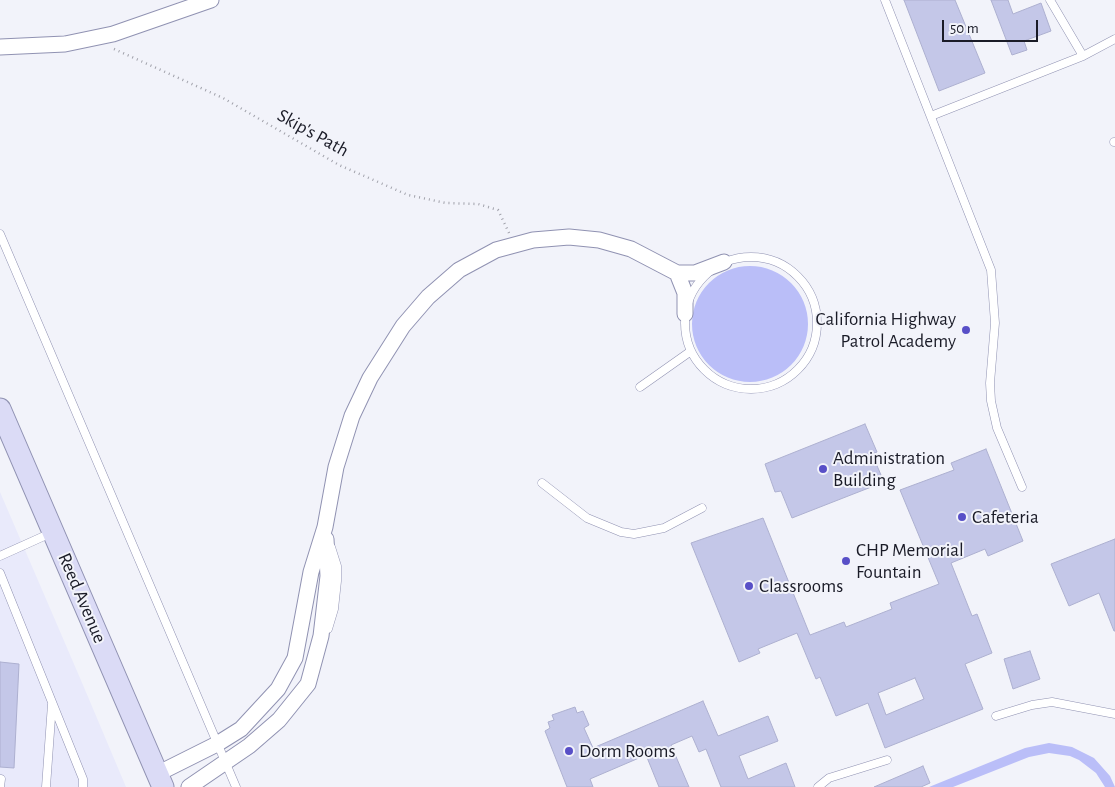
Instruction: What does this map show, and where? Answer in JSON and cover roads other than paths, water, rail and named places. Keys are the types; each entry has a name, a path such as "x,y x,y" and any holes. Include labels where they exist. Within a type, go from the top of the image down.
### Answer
{"street":[{"path":"0,47 65,44 113,34 211,0"},
{"path":"159,783 241,728 264,707 278,689 295,658 311,572 325,527 336,467 352,416 370,378 402,326 428,297 459,270 514,244 533,240 569,237 599,240 631,249 677,273 695,273 724,262"},
{"path":"677,273 685,292 685,314"},
{"name":"Reed Avenue","path":"0,409 159,783"},
{"path":"190,787 225,764 279,720 308,684 321,636 328,576 325,527"}],"lane":[{"path":"886,0 991,270 996,323 990,383 991,401 997,428 1022,488"},
{"path":"1050,0 1083,56"},
{"path":"931,116 1083,56 1115,39"},
{"path":"0,234 236,787"},
{"path":"745,257 756,257 777,262 796,274 809,291 817,312 816,336 808,358 792,376 770,387 759,389 735,388 719,381 704,370 691,351 685,333 685,314 690,298 698,283 710,271 724,262 745,257"},
{"path":"640,387 691,351"},
{"path":"542,483 587,518 621,532 634,534 664,528 702,508"},
{"path":"0,556 53,532"},
{"path":"0,573 83,780 84,787"},
{"path":"46,787 52,702"},
{"path":"996,716 1032,705 1052,702 1115,714"},
{"path":"818,787 829,778 887,760"}],"place":[{"name":"California Highway Patrol Academy","path":"966,330"},
{"name":"Administration Building","path":"823,469"},
{"name":"Cafeteria","path":"962,517"},
{"name":"CHP Memorial Fountain","path":"846,561"},
{"name":"Classrooms","path":"749,586"},
{"name":"Dorm Rooms","path":"569,751"}]}
